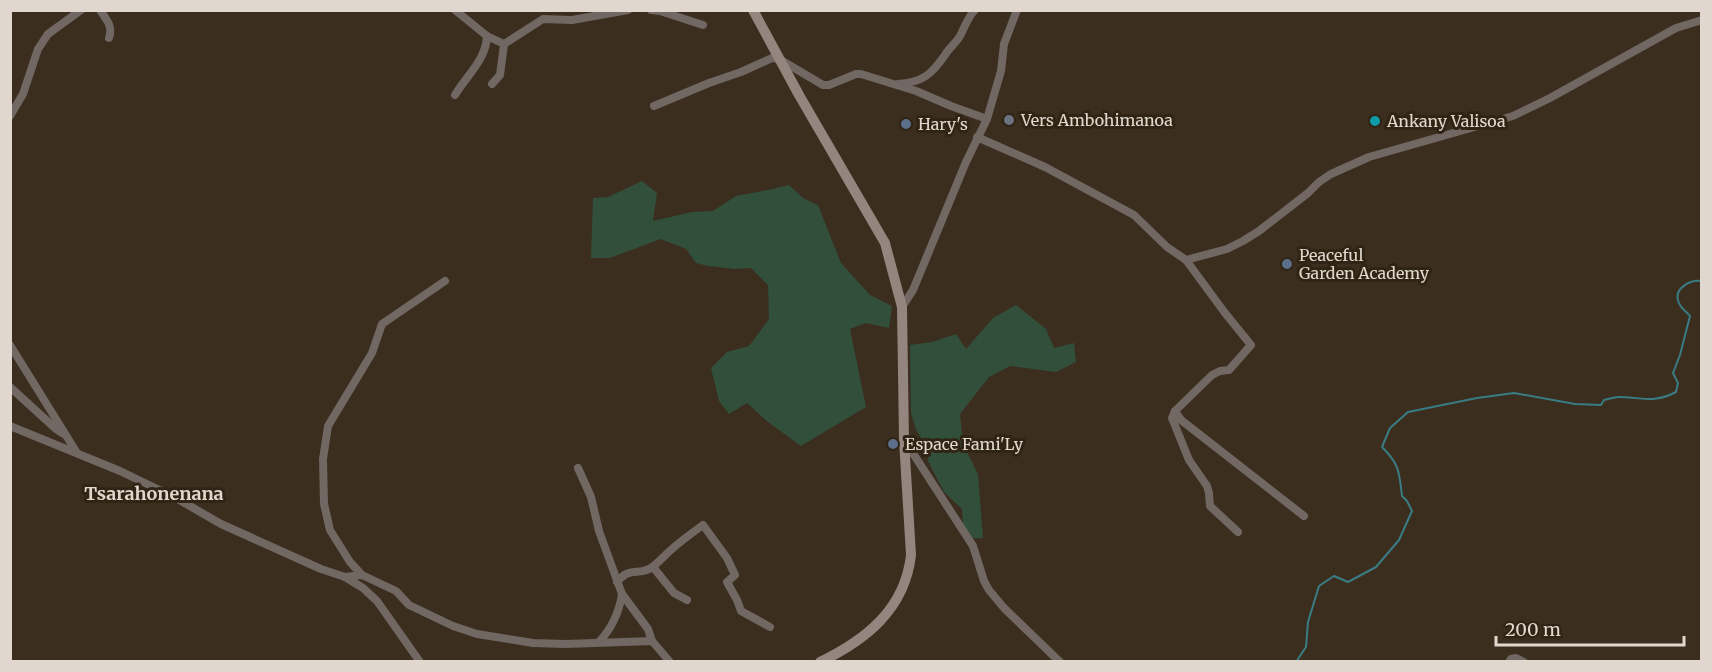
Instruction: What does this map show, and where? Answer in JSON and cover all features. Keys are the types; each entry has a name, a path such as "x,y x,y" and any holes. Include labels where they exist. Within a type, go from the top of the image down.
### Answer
{"main road":[{"path":"753,10 885,243 902,307 904,440 911,555 905,584 894,604 869,632 820,662"}],"street":[{"path":"10,116 23,94 38,50 48,34 81,10"},
{"path":"100,10 110,24 109,39"},
{"path":"455,10 487,36 504,44"},
{"path":"492,84 500,75 504,44 543,19 572,20 628,10"},
{"path":"651,10 703,25"},
{"path":"893,84 910,83 932,72 960,36 975,10"},
{"path":"902,307 914,290 977,137 987,119 1001,71 1004,44 1017,10"},
{"path":"1186,260 1227,249 1243,241 1267,225 1331,174 1369,157 1513,116 1676,28 1701,20"},
{"path":"455,95 464,80 479,64 487,36"},
{"path":"654,106 772,58 779,59 824,85 829,86 861,74 916,91 987,119"},
{"path":"977,137 1045,167 1134,214 1167,247 1186,260 1251,345 1229,370 1212,375 1175,411 1172,418 1189,460 1207,486 1210,506 1238,532"},
{"path":"445,281 382,324 372,353 328,426 323,459 324,504 330,531 350,562 363,575 396,591 409,604 453,626 477,634 533,643 652,641"},
{"path":"10,345 78,454"},
{"path":"10,387 56,429 66,435"},
{"path":"1175,411 1181,420 1304,516"},
{"path":"10,426 120,471 176,498 221,524 321,569 345,577 363,588 377,601 420,662"},
{"path":"904,440 972,546 989,590 1004,608 1060,662"},
{"path":"578,468 591,497 599,531 622,594 648,629 652,641 670,662"},
{"path":"617,582 623,574 653,567 703,525 727,558 735,575 727,582 738,600 741,611 770,627"},
{"path":"653,567 674,592 687,600"},
{"path":"345,577 363,575"},
{"path":"599,642 614,622 622,594"},
{"path":"1509,662 1516,658 1524,662"}],"green space":[{"path":"642,181 657,193 653,221 692,212 713,211 736,196 789,185 803,198 818,205 841,263 870,295 892,306 889,328 866,323 850,329 866,407 801,446 747,403 729,414 719,401 711,368 727,352 749,346 769,319 768,285 751,268 735,269 696,263 686,249 661,239 610,258 591,258 593,198 608,197"},
{"path":"1016,305 1046,329 1054,348 1074,343 1076,362 1056,372 1010,366 989,377 960,414 963,444 978,474 983,538 973,538 963,526 962,509 944,492 928,461 929,450 916,430 911,413 910,345 932,342 956,334 966,349 993,318"}],"waterway":[{"path":"1296,662 1306,647 1308,622 1319,586 1334,576 1348,582 1376,567 1399,540 1412,511 1402,496 1395,464 1382,447 1390,428 1408,412 1514,393 1575,404 1601,405 1604,400 1615,397 1654,399 1668,396 1676,392 1678,383 1673,373 1690,316 1680,305 1678,295 1687,284 1702,281"}],"place":[{"name":"Vers Ambohimanoa","path":"1009,120"},
{"name":"Ankany Valisoa","path":"1375,121"},
{"name":"Hary's","path":"906,124"},
{"name":"Peaceful Garden Academy","path":"1287,264"},
{"name":"Espace Fami'Ly","path":"893,444"}],"district":[{"name":"Tsarahonenana","path":"154,494"}]}
